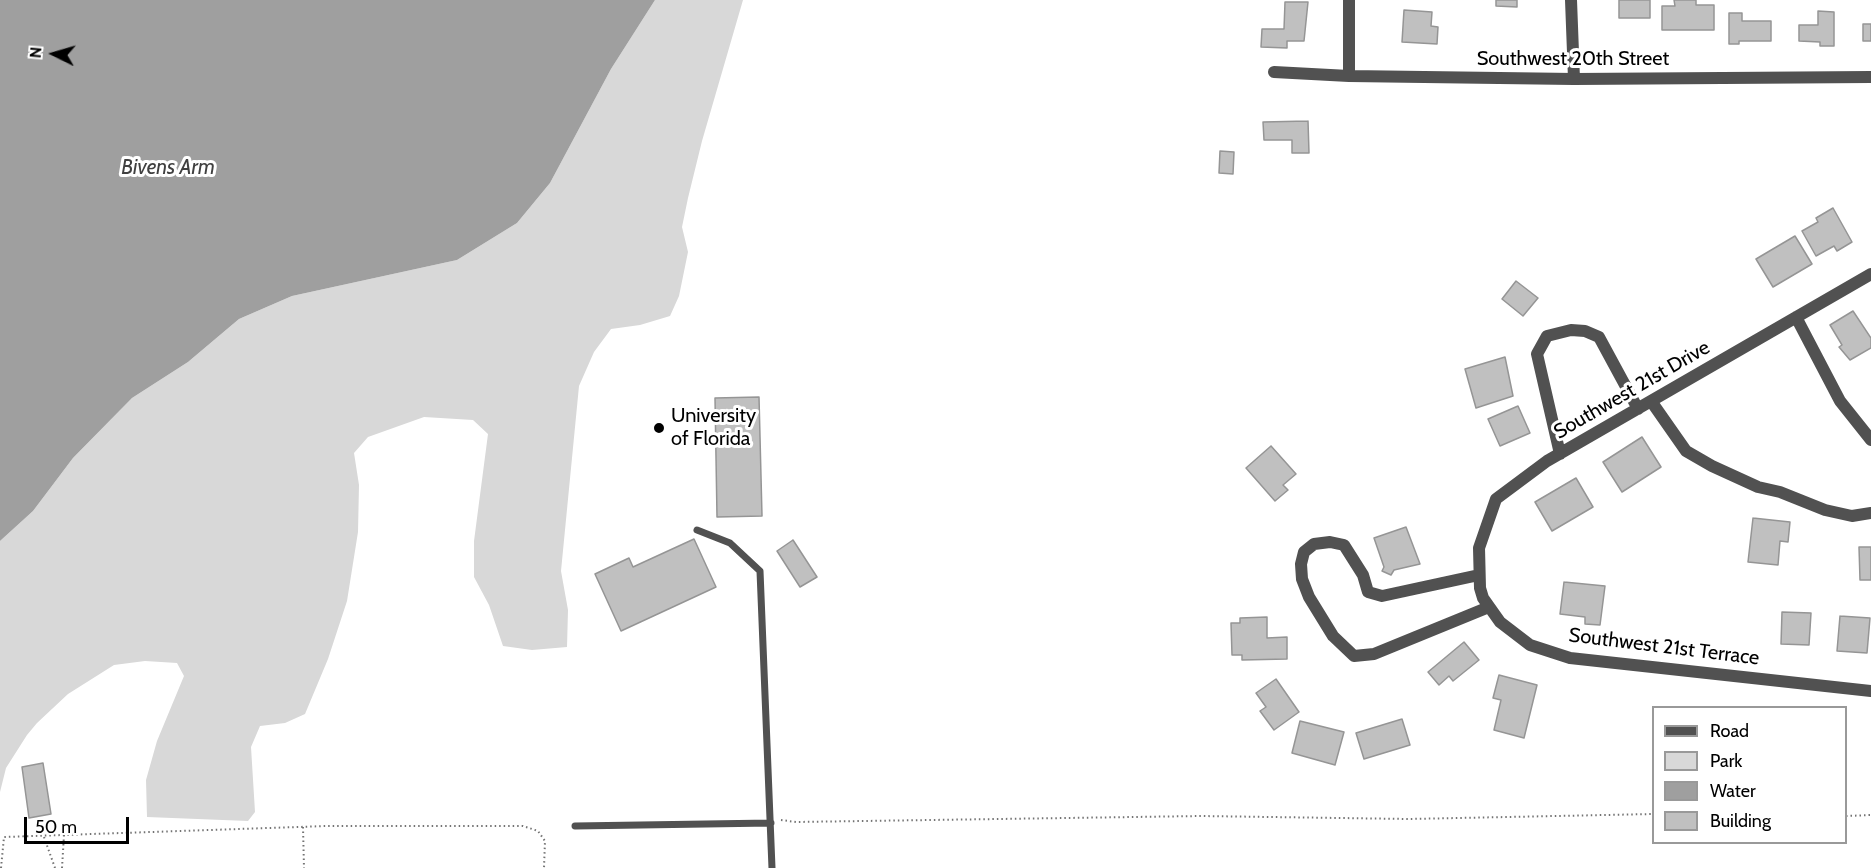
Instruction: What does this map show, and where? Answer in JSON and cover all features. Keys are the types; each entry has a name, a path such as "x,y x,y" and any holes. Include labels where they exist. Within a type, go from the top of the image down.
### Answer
{"street":[{"path":"1349,0 1349,76"},
{"path":"1571,0 1574,79"},
{"name":"Southwest 20th Street","path":"1274,72 1349,76 1574,79 1871,77"},
{"name":"Southwest 21st Drive","path":"1480,588 1479,548 1496,499 1560,454 1871,274"},
{"path":"1796,317 1840,401 1871,440"},
{"path":"1560,454 1537,354 1547,336 1571,330 1585,331 1599,337 1638,409"},
{"path":"1651,401 1686,451 1713,466 1758,487 1788,495 1825,510 1852,516 1871,513"},
{"path":"1479,575 1382,596 1368,592 1363,575 1344,544 1330,542 1314,544 1304,552 1301,564 1302,579 1309,597 1334,636 1354,656 1374,654 1489,608"},
{"name":"Southwest 21st Terrace","path":"1480,588 1489,608 1500,622 1530,645 1570,658 1871,691"}],"lane":[{"path":"697,530 730,543 760,571 772,868"},
{"path":"574,826 771,820"}],"path":[{"path":"771,820 796,822 1201,816 1409,819 1652,814"},
{"path":"1847,816 1871,815"},
{"path":"2,868 4,837 303,827 523,826 538,831 545,841 544,868"},
{"path":"303,827 304,868"},
{"path":"62,868 64,835"},
{"path":"44,836 55,868"}],"green space":[{"path":"655,0 743,0 688,198 682,227 688,252 679,296 670,316 640,325 611,329 594,352 579,386 561,571 568,610 567,647 532,650 503,646 489,605 474,577 474,541 488,434 473,420 424,417 368,437 354,453 359,485 358,532 347,601 328,659 305,714 285,723 260,726 251,747 255,812 248,821 147,817 146,780 157,741 184,676 177,663 145,661 114,665 68,694 27,735 6,768 0,792 0,541 33,511 73,458 132,398 188,362 239,319 292,296 457,260 517,223 550,183 611,69"}],"water":[{"name":"Bivens Arm","path":"0,0 655,0 611,69 550,183 517,223 457,260 292,296 239,319 188,362 132,398 73,458 33,511 0,541"}],"building":[{"path":"1496,0 1517,0 1517,7 1496,6"},
{"path":"1619,0 1650,0 1650,18 1619,18"},
{"path":"1674,0 1696,0 1696,5 1714,5 1714,30 1662,30 1662,6 1675,6"},
{"path":"1285,2 1308,2 1304,41 1287,41 1287,48 1261,47 1262,29 1284,29"},
{"path":"1404,10 1432,12 1431,26 1438,27 1437,44 1402,42"},
{"path":"1818,11 1834,12 1834,46 1820,46 1820,42 1799,41 1799,25 1818,25"},
{"path":"1729,13 1742,13 1742,21 1771,21 1771,41 1739,41 1739,44 1729,44"},
{"path":"1863,24 1871,24 1871,41 1863,41"},
{"path":"1308,121 1309,153 1292,153 1292,140 1264,140 1263,122"},
{"path":"1220,151 1234,152 1233,174 1219,173"},
{"path":"1833,208 1852,242 1837,251 1834,246 1816,256 1802,231 1818,222 1816,218"},
{"path":"1795,236 1812,264 1773,287 1756,259"},
{"path":"1516,281 1538,298 1523,316 1502,299"},
{"path":"1853,311 1871,338 1871,348 1850,360 1839,347 1842,345 1830,325"},
{"path":"1505,357 1513,396 1476,408 1465,369"},
{"path":"759,397 762,516 717,517 715,398"},
{"path":"1518,406 1530,433 1500,446 1488,419"},
{"path":"1642,437 1661,467 1622,492 1603,462"},
{"path":"1271,446 1296,474 1283,485 1288,490 1275,501 1246,468"},
{"path":"1576,478 1593,507 1552,531 1535,502"},
{"path":"1753,518 1790,522 1788,542 1780,541 1778,565 1748,562"},
{"path":"1406,527 1420,564 1394,570 1391,575 1382,571 1384,567 1374,538"},
{"path":"694,539 716,587 621,631 595,574 629,558 633,567"},
{"path":"793,540 817,577 800,587 777,551"},
{"path":"1859,547 1871,547 1871,580 1860,580"},
{"path":"1564,582 1605,586 1600,625 1585,624 1585,617 1560,614"},
{"path":"1782,612 1811,613 1809,645 1781,644"},
{"path":"1840,616 1870,618 1867,653 1837,651"},
{"path":"1267,617 1267,638 1287,637 1287,659 1242,660 1242,655 1232,655 1231,623 1240,623 1240,618"},
{"path":"1464,642 1479,660 1453,681 1449,676 1439,685 1428,672"},
{"path":"1499,675 1537,685 1524,738 1494,730 1501,700 1493,698"},
{"path":"1276,679 1299,712 1274,730 1260,711 1266,707 1256,693"},
{"path":"1402,719 1410,745 1364,759 1356,733"},
{"path":"1300,721 1344,732 1335,765 1292,753"},
{"path":"43,763 51,814 29,818 22,767"}],"place":[{"name":"University of Florida","path":"659,428"}]}
